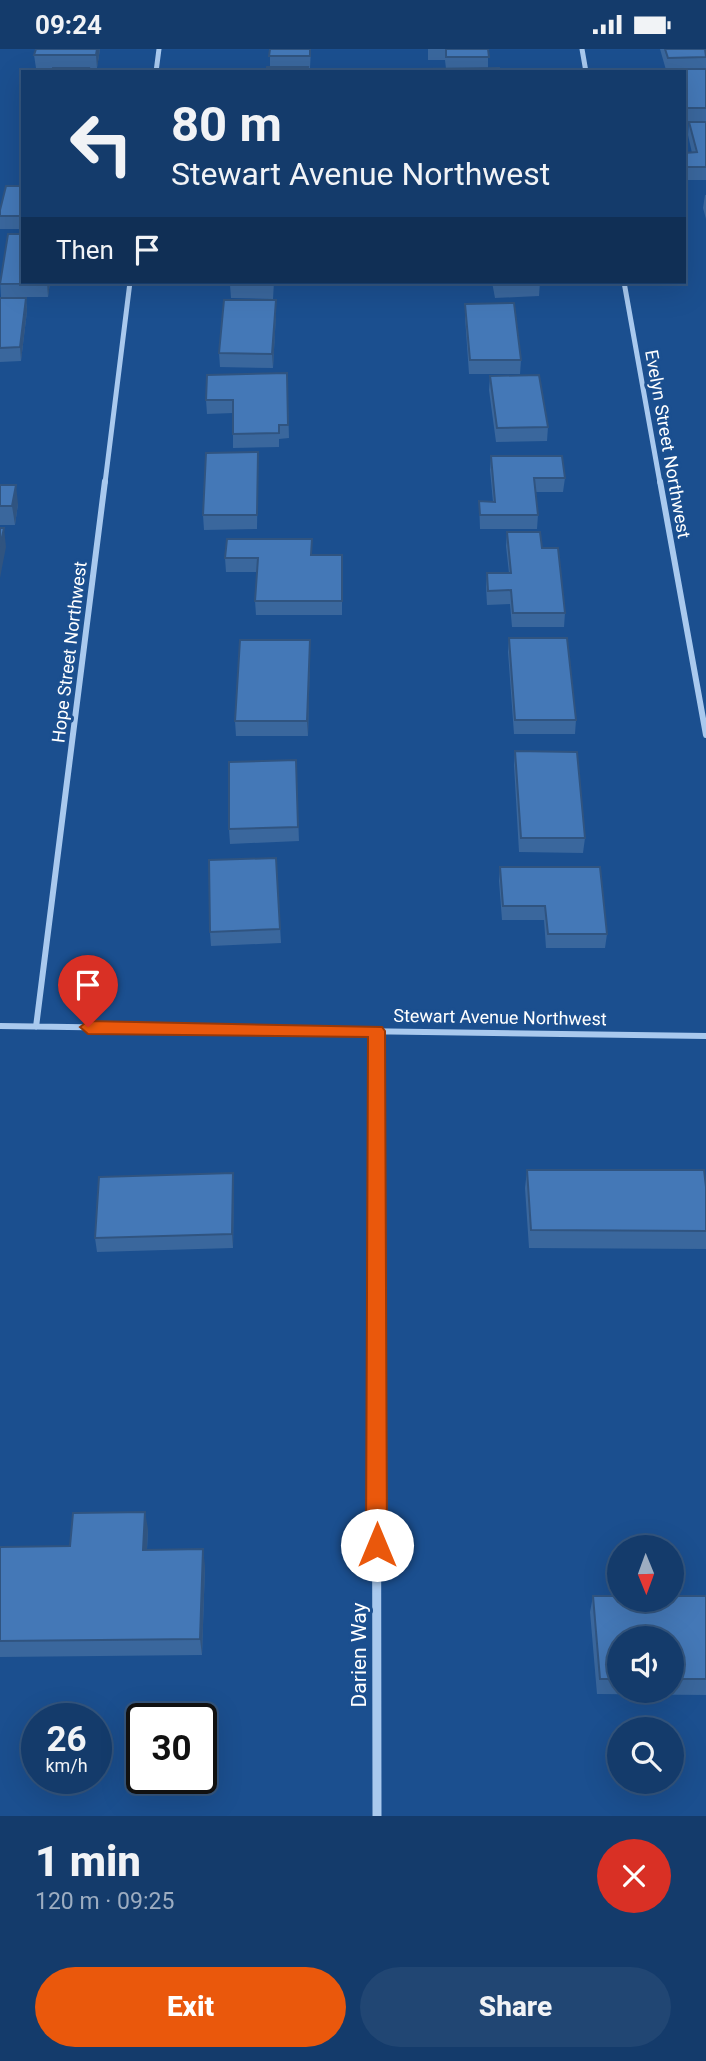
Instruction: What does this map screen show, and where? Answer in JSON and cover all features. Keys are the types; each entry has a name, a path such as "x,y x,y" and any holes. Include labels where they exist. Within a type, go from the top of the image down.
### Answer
{"street":[{"path":"156,70 159,49"},
{"path":"582,49 586,70"},
{"name":"Hope Street Northwest","path":"36,1027 130,284"},
{"name":"Evelyn Street Northwest","path":"624,284 706,735"},
{"name":"Stewart Avenue Northwest","path":"0,1026 706,1037"},
{"name":"Darien Way","path":"376,1031 377,1816"}],"building":[{"path":"36,49 97,49 96,55 34,55"},
{"path":"270,49 310,49 310,56 269,56"},
{"path":"446,49 488,49 489,57 446,57"},
{"path":"665,49 705,49 706,57 668,58"},
{"path":"267,67 308,67 307,70 266,70"},
{"path":"53,68 89,68 88,70"},
{"path":"499,68 499,70 417,70"},
{"path":"706,69 706,108 686,108 686,70 673,70"},
{"path":"689,122 706,122 706,167 686,167 686,153 697,152"},
{"path":"6,186 21,186 21,216 0,216"},
{"path":"8,234 21,234 21,284 0,284"},
{"path":"230,284 272,284 272,285"},
{"path":"0,298 26,298 20,347 0,348"},
{"path":"224,300 276,300 272,354 219,353"},
{"path":"514,303 521,360 470,360 465,304"},
{"path":"287,373 288,425 279,425 279,433 233,434 233,400 206,400 207,375"},
{"path":"539,375 548,427 497,428 490,376"},
{"path":"258,452 257,515 203,515 206,453"},
{"path":"491,456 562,456 565,478 534,478 538,515 480,515 479,501 495,502"},
{"path":"0,485 16,485 12,506 0,506"},
{"path":"0,528 4,528 0,546"},
{"path":"507,532 540,532 542,548 558,548 565,613 513,613 511,590 488,591 487,573 511,573"},
{"path":"227,539 312,539 311,555 342,555 342,601 255,601 258,558 225,558"},
{"path":"509,638 567,638 576,720 515,720"},
{"path":"240,640 310,640 307,721 235,721"},
{"path":"515,751 577,752 585,838 521,838"},
{"path":"296,760 298,827 229,829 229,762"},
{"path":"276,858 280,929 210,932 209,860"},
{"path":"500,867 600,867 607,934 548,934 545,906 503,906"},
{"path":"527,1170 704,1170 706,1231 531,1230"},
{"path":"233,1173 232,1234 95,1238 99,1177"},
{"path":"145,1512 143,1550 203,1549 200,1639 0,1641 0,1547 70,1546 73,1513"},
{"path":"593,1596 607,1596 607,1612 684,1612 684,1596 706,1596 706,1679 684,1679 684,1626 607,1626 607,1679 600,1679"}],"route":[{"path":"88,1027 376,1031 377,1545"}]}
